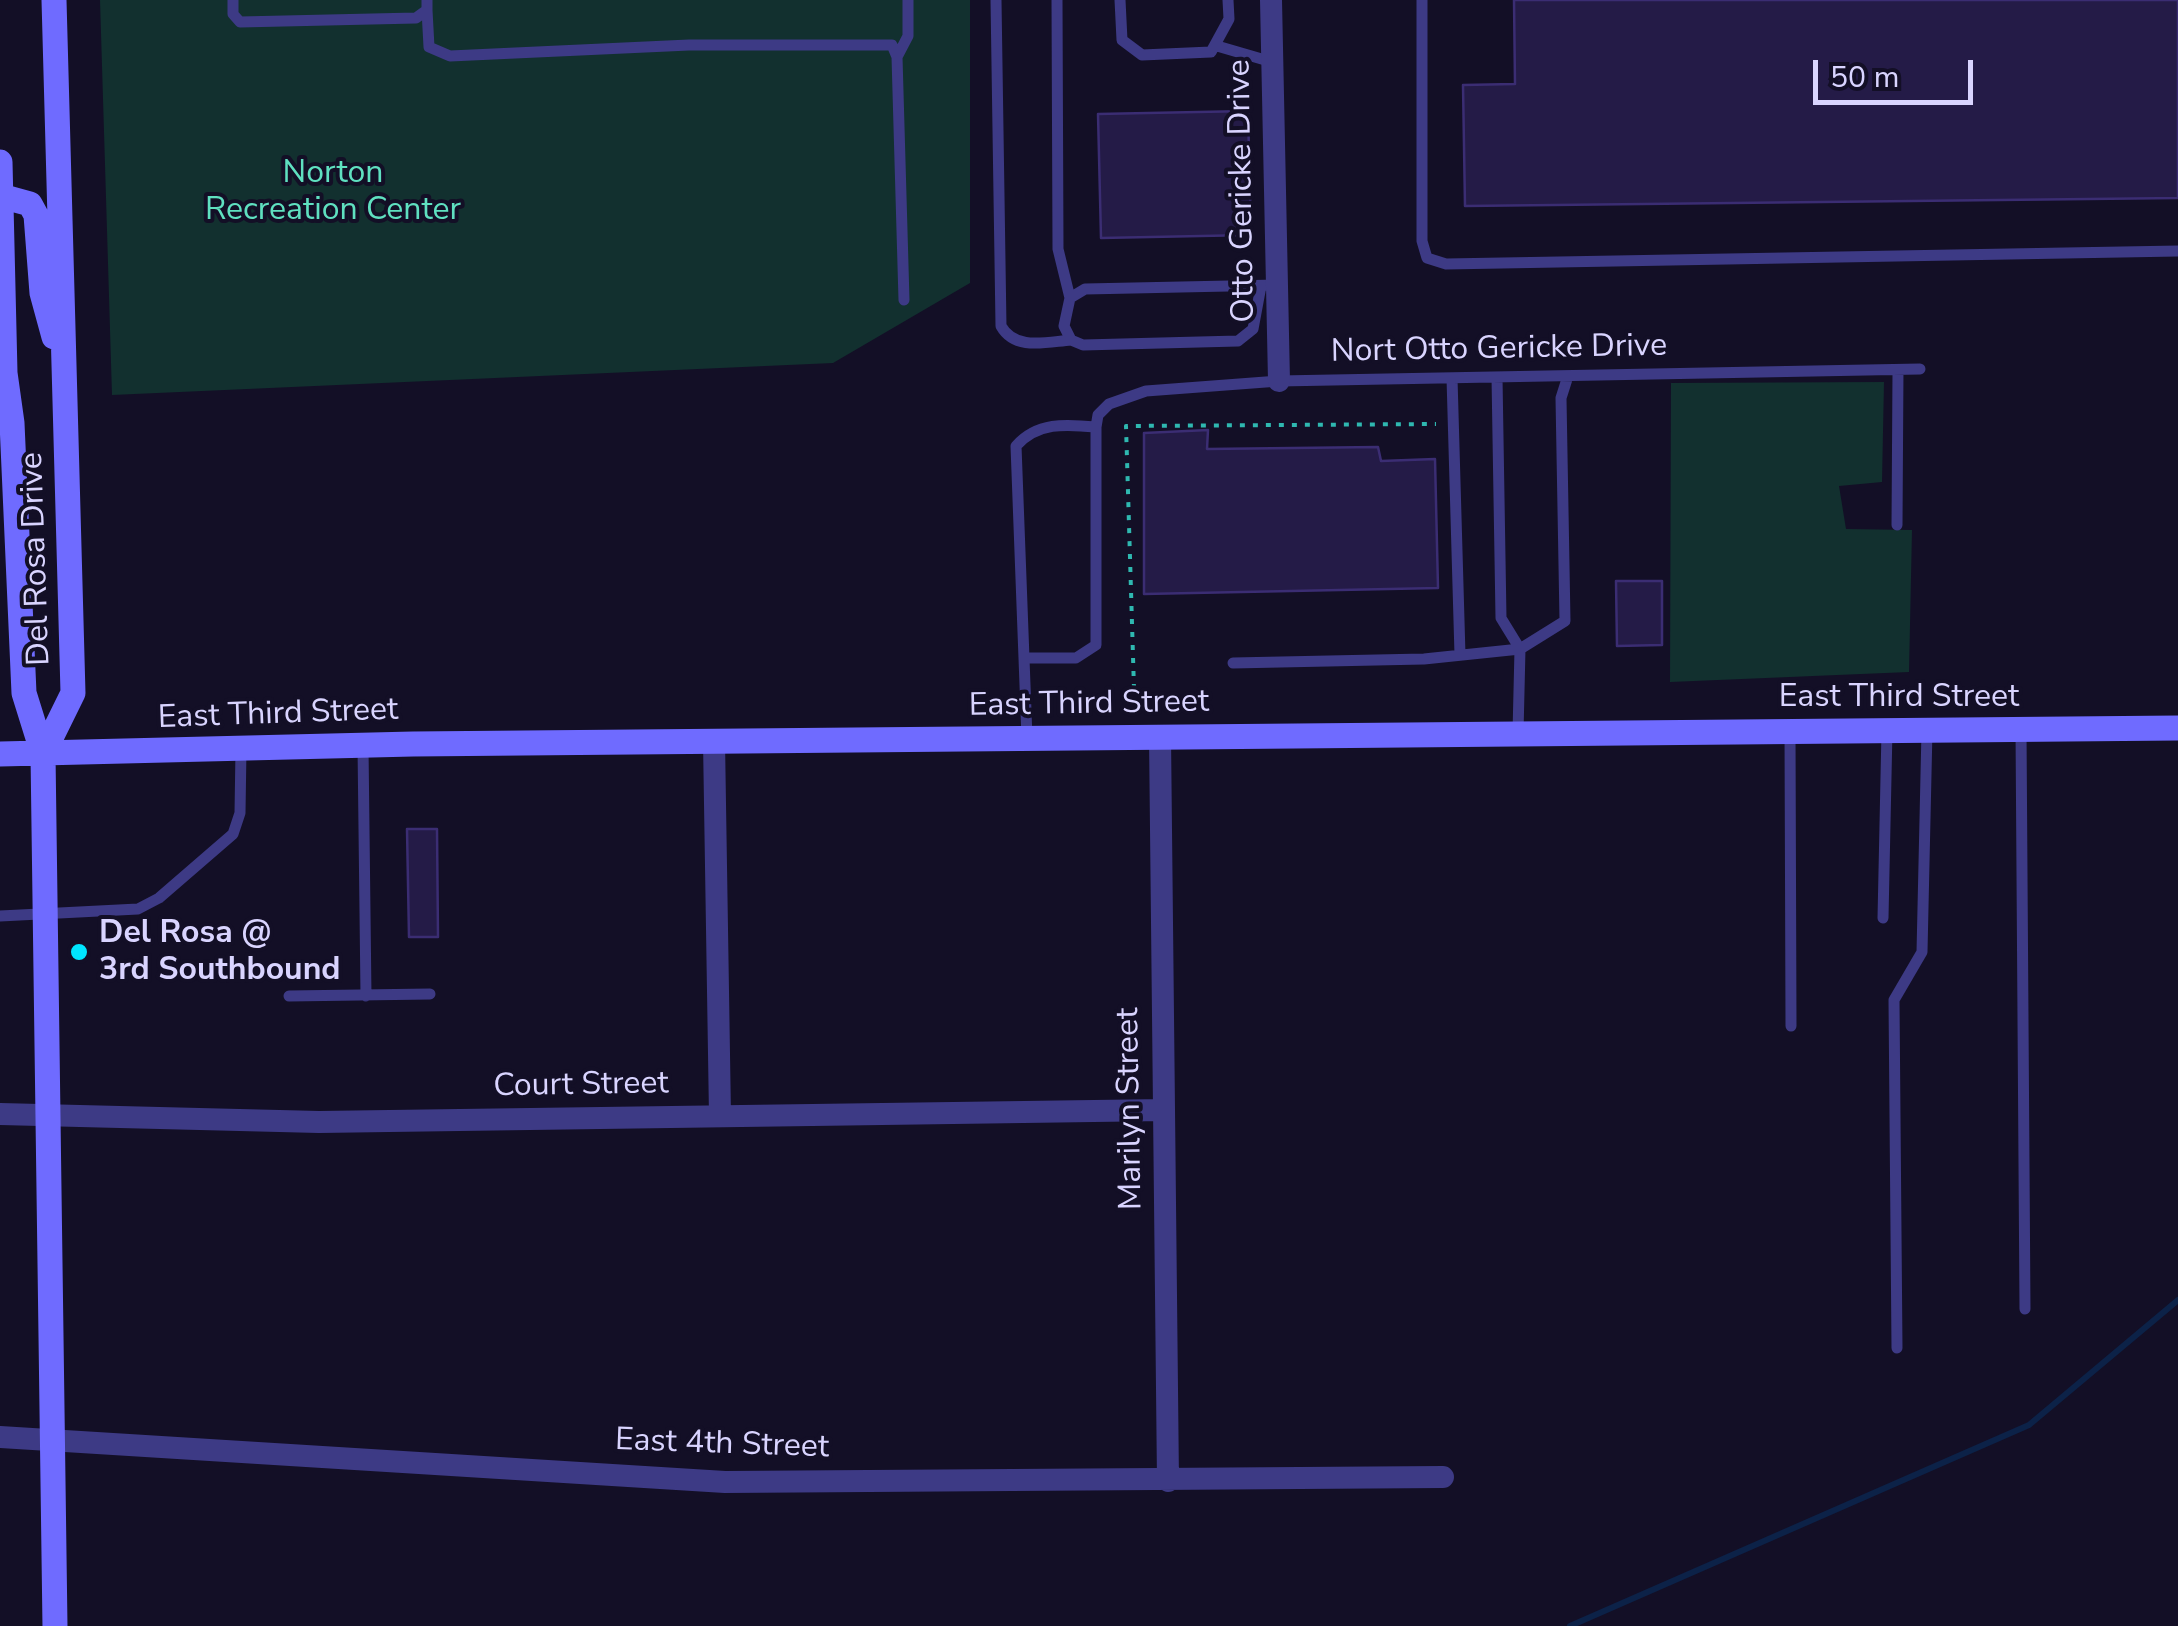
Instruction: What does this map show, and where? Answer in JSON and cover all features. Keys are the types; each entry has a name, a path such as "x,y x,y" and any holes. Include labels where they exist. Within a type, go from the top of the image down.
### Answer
{"main road":[{"name":"Del Rosa Drive","path":"43,754 73,693 54,0"},
{"name":"Del Rosa Drive","path":"0,162 5,373 12,423 24,693 43,754"},
{"path":"0,196 30,204 36,215 42,294 51,329 64,354"},
{"name":"East Third Street","path":"0,754 1160,736 2178,728"},
{"path":"43,754 55,1626"}],"street":[{"name":"Otto Gericke Drive","path":"1271,0 1269,285 1280,381"},
{"name":"Marilyn Street","path":"1160,736 1168,1480"},
{"path":"714,742 720,1116"},
{"name":"Court Street","path":"0,1114 320,1122 1164,1110"},
{"name":"East 4th Street","path":"0,1437 725,1482 1443,1477"}],"lane":[{"path":"233,0 233,14 240,22 416,18 427,5"},
{"path":"904,300 897,57 908,36 908,0"},
{"path":"996,0 1001,326 1007,336 1022,344 1070,340 1083,345 1238,341 1253,329 1269,285 1084,289 1070,298"},
{"path":"1057,0 1058,249 1070,298 1064,326 1070,340"},
{"path":"1120,0 1120,32 1130,49 1142,55 1205,54 1217,46 1229,19 1228,0"},
{"path":"1422,0 1422,241 1427,258 1446,264 2178,250"},
{"path":"427,5 429,47 450,56 688,45 887,43 897,57"},
{"path":"1217,46 1272,62"},
{"name":"Nort Otto Gericke Drive","path":"1096,426 1098,416 1108,404 1146,391 1280,381 1920,369"},
{"path":"1897,525 1898,370"},
{"path":"1232,663 1520,650 1565,621 1561,398 1568,376"},
{"path":"1496,377 1501,618 1520,650 1518,733"},
{"path":"1452,378 1460,655"},
{"path":"1025,658 1076,658 1096,645 1096,426 1062,423 1027,433 1016,446 1028,738"},
{"path":"1884,918 1887,730"},
{"path":"1898,1348 1894,1000 1922,952 1928,730"},
{"path":"2021,730 2025,1309"},
{"path":"1790,731 1791,1026"},
{"path":"364,746 366,996"},
{"path":"0,916 46,917 138,909 160,898 233,834 240,813 241,749"},
{"path":"289,996 430,994"}],"path":[{"path":"1134,689 1126,426 1454,423"}],"green space":[{"name":"Norton Recreation Center","path":"100,0 970,0 970,283 833,363 112,395"},
{"path":"1884,382 1882,482 1839,486 1846,529 1912,530 1909,672 1670,682 1671,383"}],"building":[{"path":"1514,0 2178,0 2178,198 1465,206 1463,85 1515,84"},
{"path":"1248,111 1251,235 1101,238 1098,114"},
{"path":"1208,430 1207,449 1378,447 1381,461 1435,459 1438,588 1144,594 1144,433"},
{"path":"1616,581 1662,581 1662,645 1617,646"},
{"path":"407,829 437,829 438,937 409,937"}],"waterway":[{"path":"1570,1626 2029,1425 2178,1300"}],"place":[{"name":"Del Rosa @ 3rd Southbound","path":"79,952"}]}
